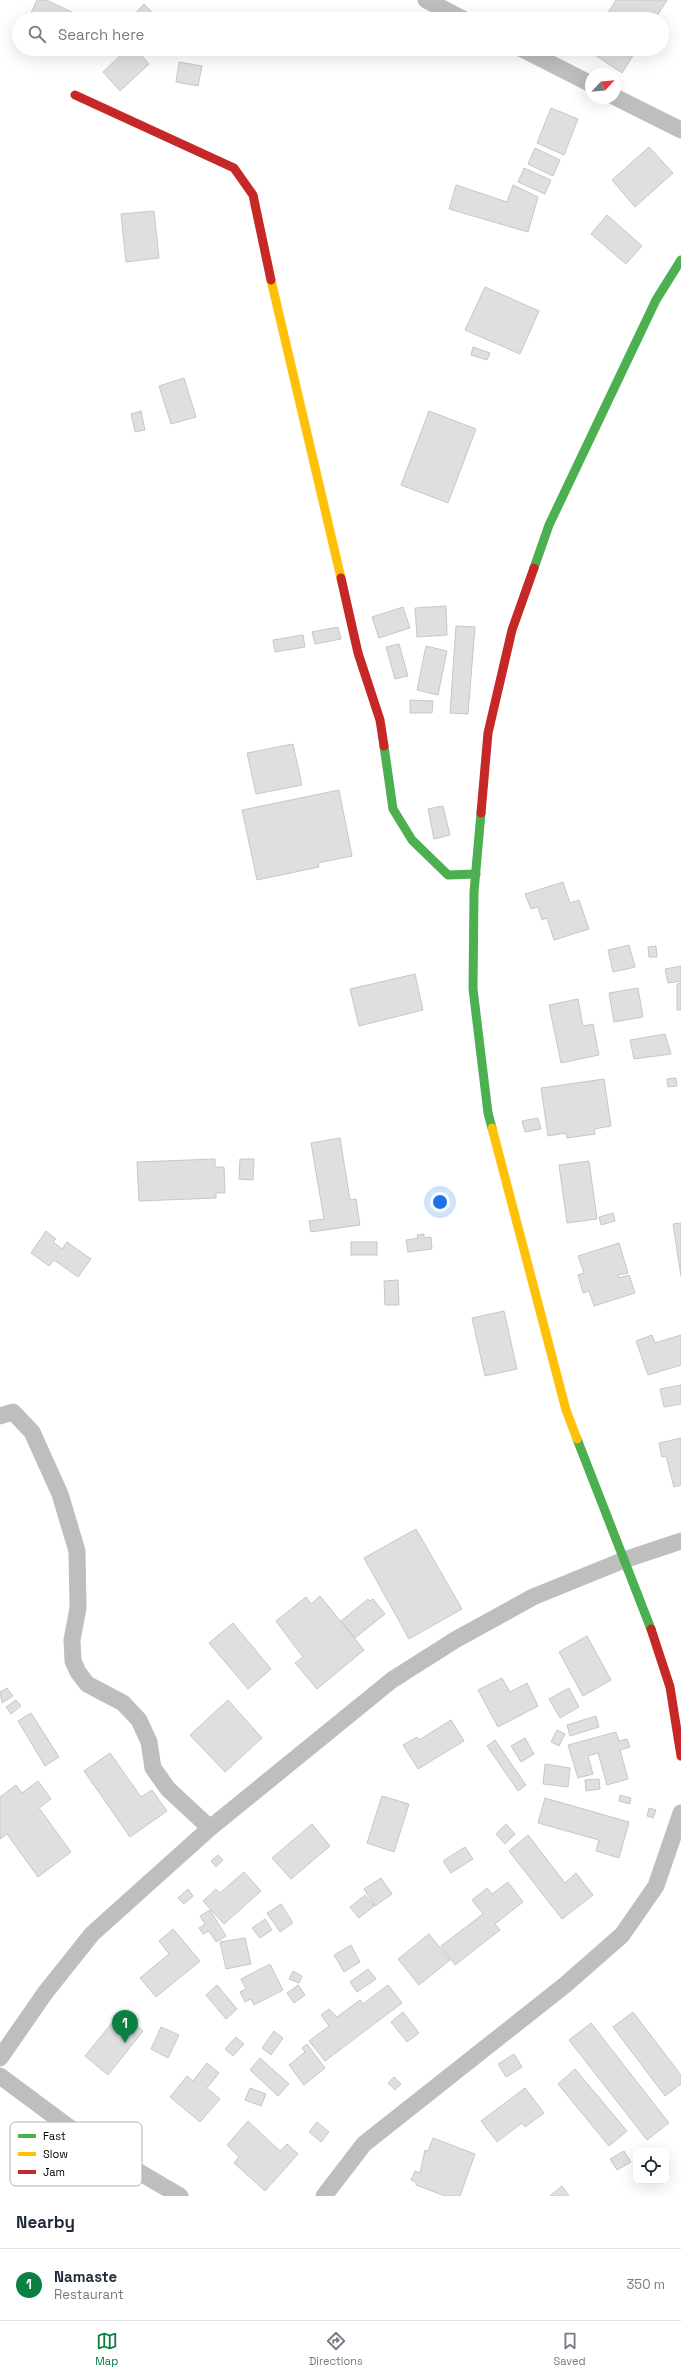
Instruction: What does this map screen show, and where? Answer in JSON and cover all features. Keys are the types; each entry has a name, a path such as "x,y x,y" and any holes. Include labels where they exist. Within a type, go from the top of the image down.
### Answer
{"street":[{"path":"426,0 450,12"},
{"path":"536,56 585,81"},
{"path":"75,95 234,168 253,195 272,289 358,653 380,720 393,809 412,840 448,875 476,874"},
{"path":"621,100 681,130"},
{"path":"681,260 656,300 549,525 512,630 488,733 476,874 473,989 488,1114 566,1410 650,1626 670,1687 681,1756"},
{"path":"0,1416 13,1412 32,1432 60,1494 77,1551 78,1608 72,1640 73,1661 78,1672 87,1684 123,1703 139,1720 149,1742 153,1768 168,1789 210,1828"},
{"path":"0,2058 45,1993 92,1934 210,1828 392,1680 455,1640 533,1597 624,1560 681,1540"},
{"path":"324,2196 364,2144 565,1985 622,1935 656,1886 681,1814"},
{"path":"0,2076 62,2122"},
{"path":"142,2174 180,2196"}],"building":[{"path":"37,0 46,0 72,12 31,12"},
{"path":"616,0 667,0 659,12 608,12"},
{"path":"144,4 152,12 137,12"},
{"path":"120,56 142,56 149,64 120,91 103,72"},
{"path":"596,56 633,56 622,73 621,68 614,68"},
{"path":"179,62 202,66 198,86 176,82"},
{"path":"551,108 578,119 564,155 537,143"},
{"path":"649,147 673,173 635,207 612,180"},
{"path":"535,148 560,160 553,176 528,164"},
{"path":"524,168 551,180 545,194 518,182"},
{"path":"456,185 507,202 513,185 538,197 528,232 449,209"},
{"path":"154,211 159,258 126,262 121,214"},
{"path":"607,215 642,246 626,264 591,234"},
{"path":"485,287 539,311 520,354 465,330"},
{"path":"473,347 490,353 487,360 471,355"},
{"path":"184,378 196,417 171,424 159,386"},
{"path":"141,411 145,430 135,432 131,414"},
{"path":"429,411 476,429 448,503 401,485"},
{"path":"446,606 447,635 417,637 415,608"},
{"path":"403,607 410,628 379,638 372,617"},
{"path":"456,626 475,627 468,714 450,713"},
{"path":"338,627 341,639 315,644 312,632"},
{"path":"303,635 305,647 275,652 273,640"},
{"path":"399,644 408,676 395,679 386,647"},
{"path":"426,646 447,651 438,695 417,690"},
{"path":"410,700 433,701 432,713 410,713"},
{"path":"293,744 302,785 256,794 247,753"},
{"path":"339,790 352,856 318,863 319,867 257,880 242,810"},
{"path":"443,806 450,835 434,839 428,809"},
{"path":"563,882 570,903 579,900 589,929 554,940 547,918 542,920 538,907 531,909 525,894"},
{"path":"629,945 635,967 613,972 608,950"},
{"path":"656,946 657,957 649,957 648,947"},
{"path":"681,966 681,981 668,983 665,969"},
{"path":"415,974 423,1010 359,1026 350,989"},
{"path":"681,983 681,1010 677,1010 677,984"},
{"path":"638,988 643,1017 614,1022 609,993"},
{"path":"578,999 583,1026 593,1024 599,1055 561,1063 549,1005"},
{"path":"665,1034 671,1054 634,1059 630,1040"},
{"path":"676,1078 677,1086 668,1087 667,1079"},
{"path":"604,1079 611,1126 594,1129 595,1134 567,1138 566,1133 548,1136 541,1088"},
{"path":"538,1118 541,1129 525,1132 522,1121"},
{"path":"340,1138 350,1200 356,1199 360,1225 311,1232 309,1221 324,1219 311,1143"},
{"path":"215,1159 215,1167 224,1167 225,1193 216,1193 216,1198 139,1201 137,1162"},
{"path":"240,1159 254,1159 253,1180 239,1179"},
{"path":"589,1161 597,1219 567,1223 559,1165"},
{"path":"613,1213 615,1221 601,1225 599,1217"},
{"path":"681,1223 681,1276 673,1224"},
{"path":"46,1231 56,1239 53,1242 62,1249 67,1242 91,1259 78,1277 54,1260 49,1266 31,1253"},
{"path":"424,1234 424,1238 431,1237 432,1249 408,1252 406,1240 418,1238 417,1235"},
{"path":"351,1242 377,1242 377,1255 351,1255"},
{"path":"619,1243 628,1273 618,1275 619,1278 629,1275 635,1293 594,1306 589,1291 583,1293 578,1275 584,1273 578,1256"},
{"path":"398,1280 399,1305 385,1305 384,1281"},
{"path":"504,1311 517,1369 485,1376 472,1318"},
{"path":"652,1335 655,1343 681,1335 681,1365 648,1375 636,1341"},
{"path":"681,1385 681,1404 664,1407 660,1389"},
{"path":"681,1438 681,1485 674,1487 666,1456 662,1457 659,1443"},
{"path":"416,1529 462,1609 409,1639 364,1558"},
{"path":"320,1596 364,1650 317,1689 295,1663 303,1657 276,1621 306,1597 311,1604"},
{"path":"368,1599 370,1601 373,1599 385,1614 355,1638 341,1621"},
{"path":"233,1623 271,1669 248,1689 209,1643"},
{"path":"587,1636 611,1680 583,1696 559,1652"},
{"path":"502,1678 510,1692 527,1683 538,1706 498,1727 478,1690"},
{"path":"7,1688 13,1696 2,1703 0,1692"},
{"path":"569,1688 579,1707 560,1718 549,1699"},
{"path":"16,1700 21,1706 11,1714 6,1707"},
{"path":"228,1700 262,1738 225,1772 190,1735"},
{"path":"31,1713 59,1757 45,1766 18,1721"},
{"path":"596,1716 599,1727 570,1736 567,1725"},
{"path":"451,1720 464,1741 418,1769 403,1745 417,1737 419,1740"},
{"path":"557,1730 565,1734 559,1746 551,1742"},
{"path":"616,1732 619,1741 627,1739 630,1747 620,1750 628,1779 607,1785 598,1753 588,1756 593,1774 578,1778 568,1745"},
{"path":"525,1738 534,1754 521,1762 511,1746"},
{"path":"495,1740 526,1785 518,1791 487,1746"},
{"path":"110,1753 141,1797 152,1790 167,1811 130,1837 84,1771"},
{"path":"545,1764 570,1768 568,1787 543,1784"},
{"path":"599,1779 600,1789 586,1791 585,1780"},
{"path":"38,1781 51,1799 39,1808 71,1852 38,1877 7,1834 0,1839 0,1797 16,1785 22,1793"},
{"path":"620,1795 631,1798 630,1804 619,1801"},
{"path":"382,1796 409,1804 394,1852 367,1843"},
{"path":"545,1798 629,1822 619,1858 596,1851 599,1840 538,1823"},
{"path":"649,1808 656,1810 653,1818 647,1816"},
{"path":"312,1824 330,1846 291,1879 272,1858"},
{"path":"506,1824 515,1834 505,1844 496,1834"},
{"path":"528,1835 565,1883 576,1873 593,1895 562,1919 509,1851"},
{"path":"465,1847 473,1859 451,1873 443,1861"},
{"path":"218,1855 223,1860 216,1867 211,1861"},
{"path":"244,1872 261,1891 224,1924 203,1901 216,1889 220,1893"},
{"path":"381,1878 392,1894 375,1906 364,1889"},
{"path":"508,1882 523,1902 495,1924 500,1930 455,1965 441,1946 483,1914 472,1900 487,1888 492,1894"},
{"path":"188,1889 193,1896 184,1904 178,1898"},
{"path":"365,1895 374,1906 359,1918 350,1907"},
{"path":"281,1904 293,1923 280,1932 267,1913"},
{"path":"210,1910 226,1936 216,1942 209,1931 203,1934 199,1928 205,1924 200,1916"},
{"path":"265,1919 272,1930 260,1938 252,1928"},
{"path":"173,1929 200,1961 156,1997 140,1978 169,1954 159,1941"},
{"path":"429,1934 450,1960 419,1985 398,1959"},
{"path":"245,1938 251,1964 226,1969 220,1942"},
{"path":"351,1945 360,1962 344,1972 334,1955"},
{"path":"270,1964 283,1990 254,2005 251,1999 245,2002 240,1992 246,1989 241,1979"},
{"path":"368,1969 376,1979 357,1992 350,1982"},
{"path":"293,1971 302,1976 299,1983 289,1979"},
{"path":"217,1985 237,2009 226,2019 206,1995"},
{"path":"298,1985 305,1995 294,2003 287,1993"},
{"path":"388,1985 402,2003 325,2061 309,2041 329,2026 321,2015 329,2009 337,2017 360,2000 363,2004"},
{"path":"403,2012 419,2033 407,2042 391,2022"},
{"path":"633,2012 681,2075 681,2084 665,2096 613,2027"},
{"path":"120,2013 143,2031 108,2075 85,2056"},
{"path":"591,2023 669,2123 647,2140 569,2040"},
{"path":"161,2027 179,2035 168,2058 151,2049"},
{"path":"274,2031 283,2038 271,2055 262,2048"},
{"path":"236,2037 244,2044 233,2056 225,2049"},
{"path":"307,2044 325,2068 304,2085 289,2065 305,2052 302,2048"},
{"path":"514,2054 522,2067 506,2077 498,2064"},
{"path":"260,2058 289,2084 278,2096 250,2070"},
{"path":"207,2063 219,2073 207,2088 220,2099 200,2122 170,2097 187,2076 193,2081"},
{"path":"575,2069 627,2131 609,2146 558,2084"},
{"path":"394,2077 401,2084 395,2090 388,2083"},
{"path":"250,2088 266,2094 261,2106 245,2100"},
{"path":"525,2088 544,2113 525,2127 522,2123 497,2142 481,2121"},
{"path":"248,2121 280,2151 287,2144 298,2154 265,2191 234,2163 239,2157 227,2145"},
{"path":"317,2122 329,2132 321,2142 309,2132"},
{"path":"433,2138 475,2154 460,2196 445,2196 416,2185 416,2182 411,2180 415,2171 420,2173 425,2150 428,2151"},
{"path":"624,2151 631,2162 617,2170 610,2159"},
{"path":"562,2186 569,2196 550,2196"}],"traffic: fast":[{"path":"534,568 549,525 656,300 681,260"},
{"path":"384,746 393,809 412,840 448,875 476,874"},
{"path":"481,813 474,892 473,989 488,1113 492,1128"},
{"path":"577,1439 651,1629"}],"traffic: slow":[{"path":"271,280 341,578"},
{"path":"492,1128 566,1410 577,1439"}],"traffic: jam":[{"path":"75,95 234,168 253,195 271,280"},
{"path":"481,813 488,733 512,630 534,568"},
{"path":"341,578 358,653 380,720 384,746"},
{"path":"651,1629 670,1687 681,1756"}],"place":[{"name":"Namaste","path":"125,2043"}]}
